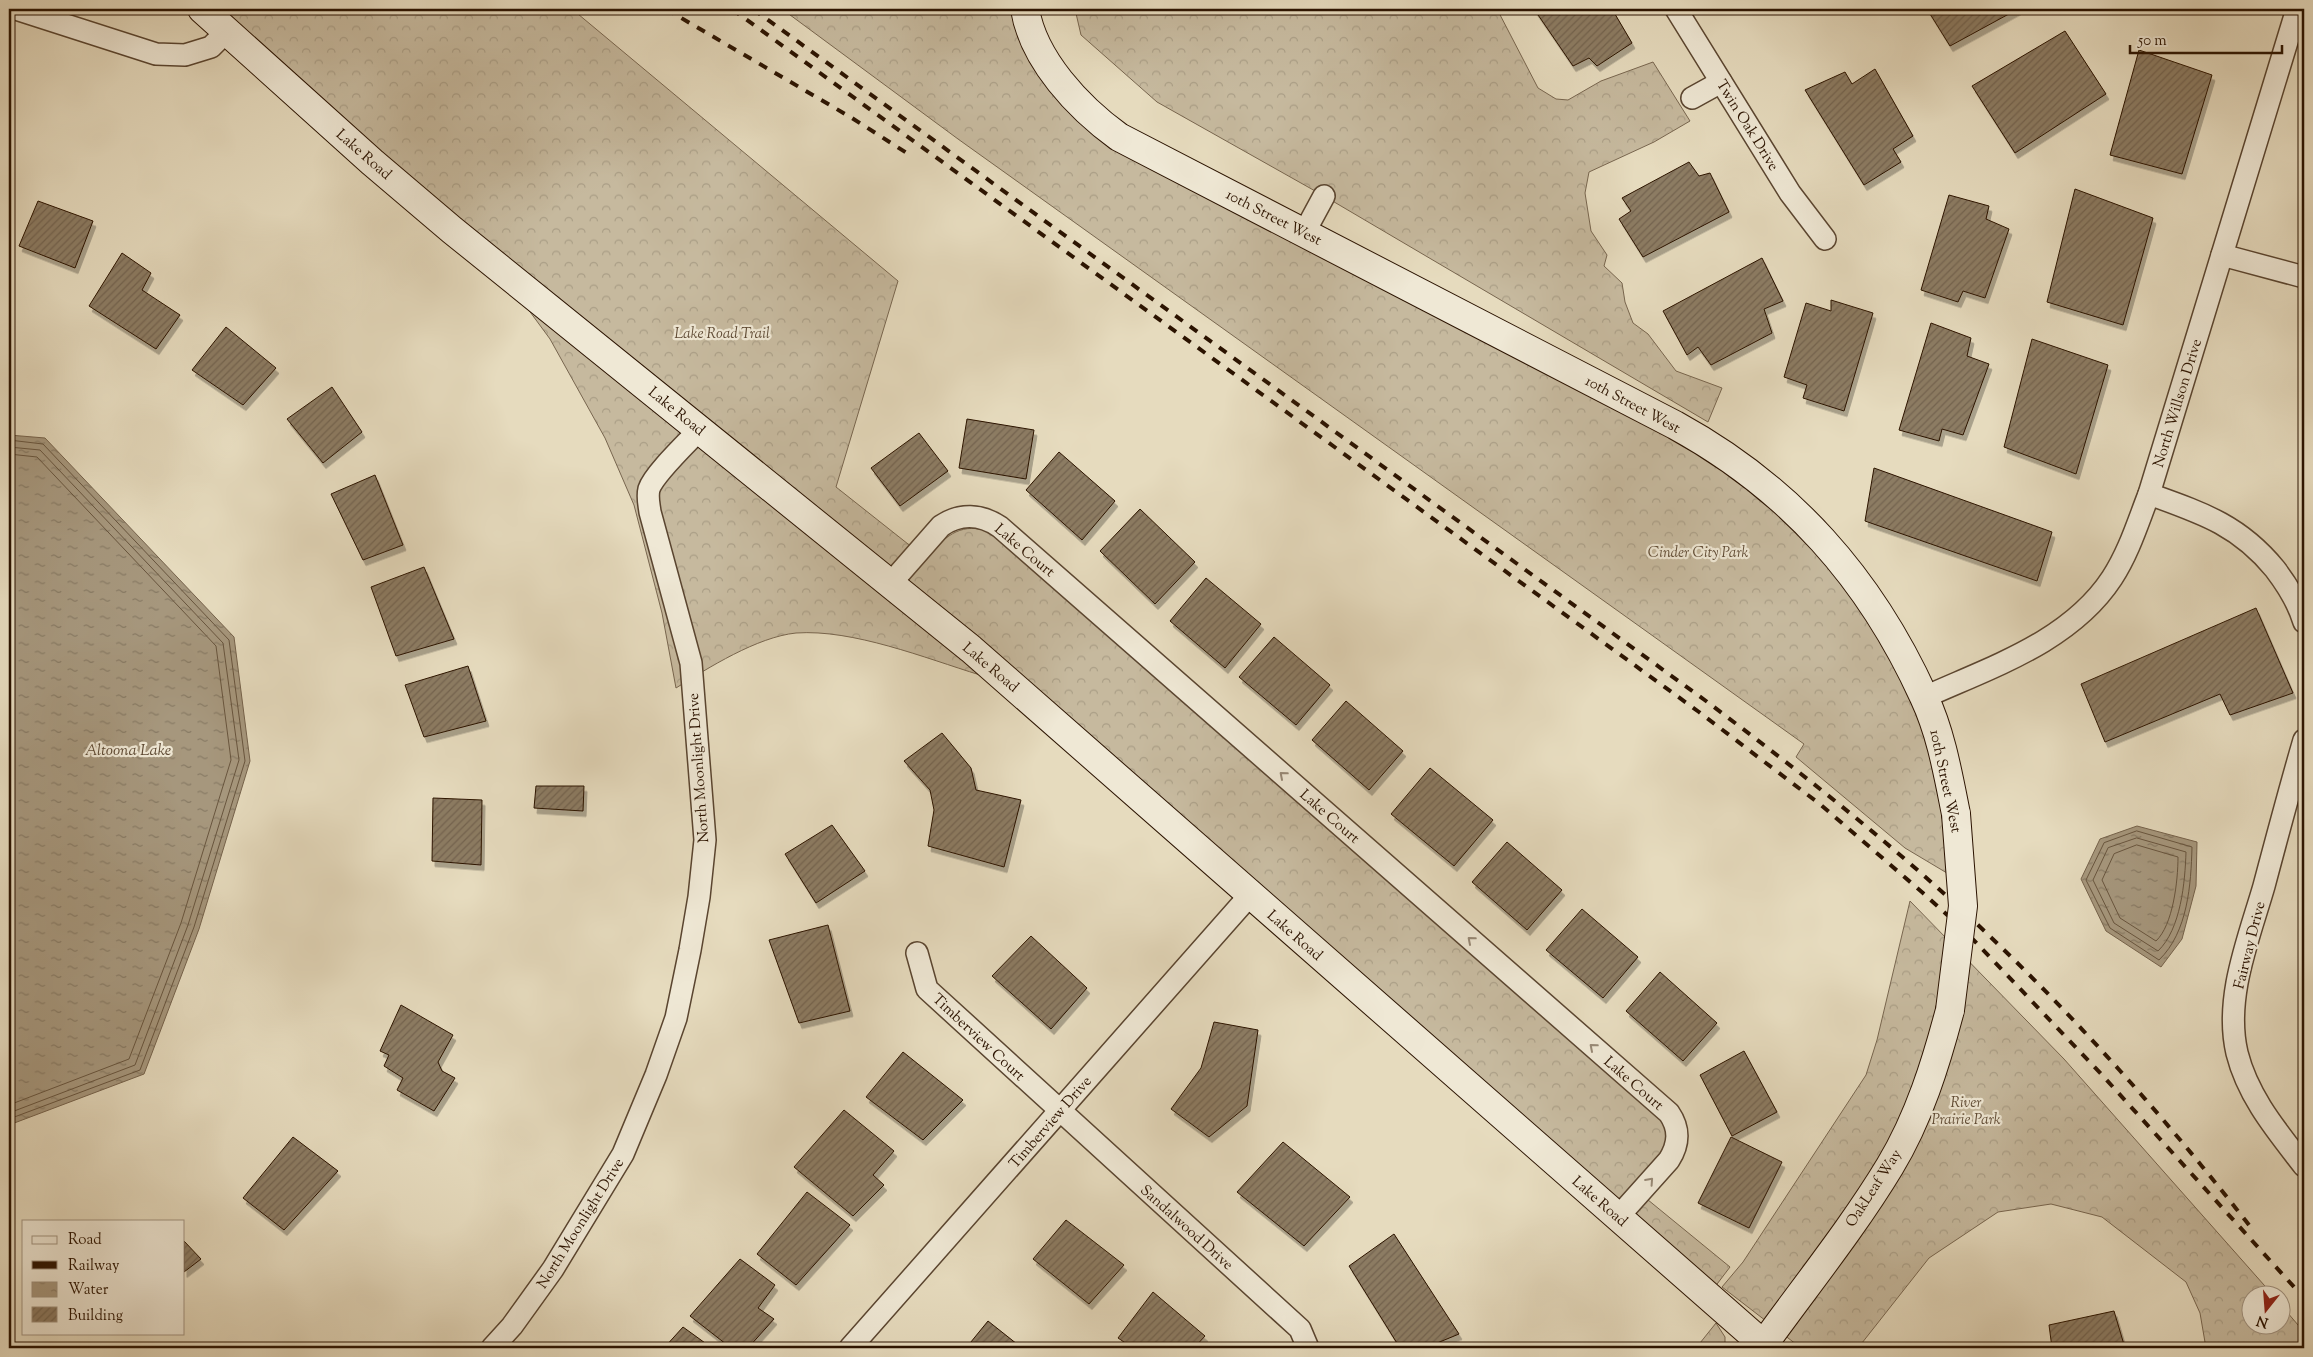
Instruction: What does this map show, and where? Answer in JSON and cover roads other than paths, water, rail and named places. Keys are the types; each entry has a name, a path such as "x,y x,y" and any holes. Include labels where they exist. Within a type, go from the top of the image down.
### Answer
{"street":[{"path":"16,9 156,54 185,55 211,47 227,31"},
{"name":"Lake Road","path":"202,9 372,162 452,230 891,583 1051,717 1250,895 1618,1217 1762,1347"},
{"name":"10th Street West","path":"1024,9 1034,38 1057,78 1087,112 1102,124 1135,145 1676,425 1748,471 1798,513 1838,555 1880,614 1925,698 1941,744 1956,814 1963,906 1950,1010"},
{"name":"Twin Oak Drive","path":"1676,9 1790,193 1825,239"},
{"name":"North Willson Drive","path":"1925,698 2024,653 2063,629 2092,604 2112,578 2128,550 2150,494 2297,9"},
{"path":"1692,98 1721,82"},
{"path":"1304,233 1324,196"},
{"path":"2222,255 2304,277"},
{"name":"North Moonlight Drive","path":"492,1348 512,1326 553,1269 624,1154 676,1018 699,897 705,840 691,663 650,512 648,497 650,487 656,477 700,429"},
{"path":"2150,494 2200,512 2228,526 2250,542 2288,587 2304,622"},
{"name":"Lake Court","path":"891,583 941,526 949,520 961,517 980,517 990,520 1007,533 1669,1113 1677,1131 1678,1142 1675,1150 1669,1160 1618,1217"},
{"name":"Fairway Drive","path":"2304,740 2240,972 2234,1026 2239,1059 2255,1099 2270,1123 2304,1166"},
{"name":"Timberview Drive","path":"850,1348 1250,895"},
{"name":"Timberview Court","path":"917,953 927,989 1060,1111"},
{"name":"OakLeaf Way","path":"1762,1347 1891,1165 1927,1087 1950,1010"},
{"name":"Sandalwood Drive","path":"1060,1111 1300,1330 1308,1348"}],"water":[{"name":"Altoona Lake","path":"9,435 45,438 234,637 250,761 199,929 144,1074 9,1125"},
{"path":"2137,826 2197,842 2196,886 2182,939 2161,967 2106,931 2081,879 2100,839"}],"railway":[{"path":"666,9 852,118 913,157"},
{"path":"732,9 1699,712 1821,805 1967,933 2103,1076 2304,1298"},
{"path":"753,9 1706,701 1848,812 1931,882 2017,962 2058,1004 2137,1090 2213,1179 2249,1225"}],"park label":[{"name":"Lake Road Trail","path":"722,333"},
{"name":"Cinder City Park","path":"1698,552"},
{"name":"River Prairie Park","path":"1966,1110"}]}
